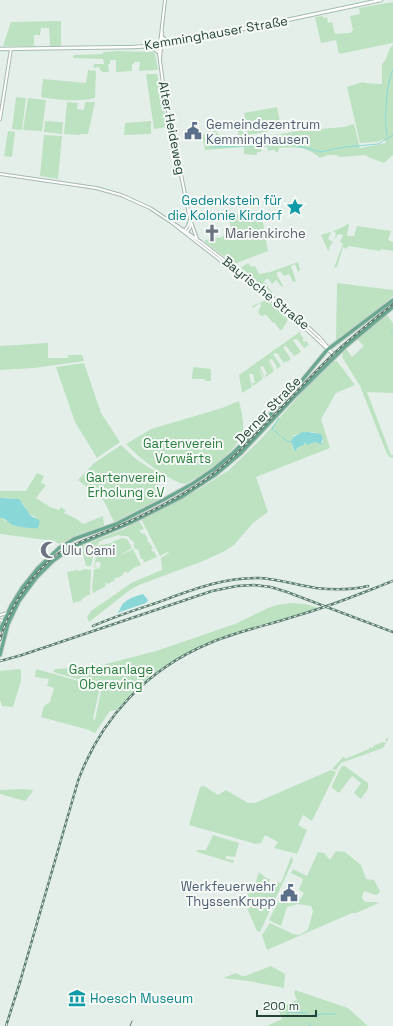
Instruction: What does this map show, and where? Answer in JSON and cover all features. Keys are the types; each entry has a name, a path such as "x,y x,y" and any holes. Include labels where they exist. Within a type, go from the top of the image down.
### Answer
{"main road":[{"name":"Kemminghauser Straße","path":"0,49 160,45 381,0"},
{"name":"Derner Straße","path":"0,630 2,621 27,580 64,545 78,537 116,524 165,500 222,463 290,394 328,349 393,300"},
{"name":"Derner Straße","path":"0,655 8,624 16,606 26,590 53,561 84,542 132,522 180,498 216,475 241,453 335,356 393,306"}],"street":[{"path":"160,45 165,0"},
{"path":"160,45 162,31"},
{"path":"162,37 174,43"},
{"name":"Alter Heideweg","path":"160,45 159,53 164,91 190,219 197,239"},
{"name":"Alter Heideweg","path":"160,45 160,60"},
{"path":"150,46 159,53"},
{"path":"0,119 11,49"},
{"name":"Bayrische Straße","path":"0,174 85,186 112,192 146,206 197,239 302,322 335,356"},
{"path":"186,232 190,219"},
{"path":"186,232 190,228 191,223"},
{"name":"Bayrische Straße","path":"186,232 328,349"},
{"path":"0,615 7,613"},
{"path":"2,621 8,624"}],"green space":[{"path":"393,2 393,43 339,54 336,40 321,43 315,17 327,17 328,23 332,22 335,34 350,33 353,30 350,16 360,14 359,8"},
{"path":"61,21 61,47 50,46 49,28 41,28 40,35 34,35 34,46 3,46 11,22"},
{"path":"393,45 393,155 384,163 365,155 341,157 328,155 320,158 310,151 301,148 279,148 278,152 276,152 274,150 268,151 267,147 262,147 261,152 257,152 257,155 244,154 244,147 205,150 202,135 211,133 215,130 223,141 239,141 238,129 242,128 246,141 296,131 344,127 354,124 360,148 386,143 384,139 377,142 360,143 347,87 363,82 382,84 382,64"},
{"path":"103,52 153,52 155,54 158,69 139,71 140,62 134,62 134,64 132,64 132,71 116,72 116,60 110,60 110,64 108,64 109,72 102,72 100,71 100,67 93,68 94,64 104,64 103,59 73,58 74,55 103,54"},
{"path":"88,70 96,71 95,98 68,100 41,97 43,79 86,83"},
{"path":"146,74 157,74 168,127 154,129"},
{"path":"16,97 26,98 22,130 12,129"},
{"path":"28,98 46,100 42,131 23,130"},
{"path":"67,102 78,103 77,109 84,110 85,102 95,102 88,134 64,134"},
{"path":"277,107 281,127 286,126 286,128 248,135 244,113"},
{"path":"45,121 63,122 62,134 44,132"},
{"path":"151,121 151,134 124,135 125,123"},
{"path":"8,131 15,132 12,157 4,156"},
{"path":"44,135 62,136 58,179 40,176"},
{"path":"248,212 251,219 262,217 268,251 234,264 205,242 205,240 222,237 231,228 228,216"},
{"path":"349,224 347,236 354,236 357,226 391,231 388,240 393,242 393,251 381,249 380,251 348,246 347,249 343,247 337,267 334,268 343,244 340,242 343,235 338,234 335,240 337,234 334,240 336,233 333,231"},
{"path":"333,231 328,239 333,242 329,249 330,250 328,251 321,235"},
{"path":"298,262 300,270 298,272 295,264 291,266 296,281 293,282 289,274 284,276 280,271 276,273 283,286 282,287 276,280 272,284 268,278 264,281 274,295 240,268 248,263 251,267 255,266 259,274 270,272"},
{"path":"337,283 393,290 393,296 368,317 336,340"},
{"path":"266,300 289,318 282,330 280,330 266,315 261,316 258,312 261,305 260,303 253,308 252,306"},
{"path":"386,314 393,323 393,393 367,392 393,458 389,457 360,386 342,357 343,352 346,349 352,357 364,346 357,339"},
{"path":"301,331 300,334 304,339 302,340 304,342 306,341 309,345 304,348 298,340 293,340 301,352 294,356 286,346 283,347 291,359 284,363 277,353 273,354 281,366 276,370 277,367 272,359 269,360 275,371 266,359 274,371 266,377 265,375 267,374 263,366 260,367 264,378 258,368 263,379 253,386 252,383 255,383 253,374 249,374 252,387 242,393 239,375"},
{"path":"48,343 48,358 68,358 68,355 82,355 84,361 34,368 0,370 0,346"},
{"path":"334,361 337,361 355,385 336,393 321,419 330,448 256,477 268,512 253,523 234,545 225,551 203,561 139,585 130,590 89,622 87,617 91,611 133,582 162,570 161,558 169,553 168,552 160,556 141,519 199,489 229,470 261,439 312,381","holes":["312,432 319,434 323,439 322,443 313,442 309,444 305,442 304,445 300,446 297,450 292,445 291,442 294,435"]},
{"path":"84,363 101,413 120,442 97,458 75,422 56,367"},
{"path":"193,367 211,369 211,381 205,381 205,379 192,379"},
{"name":"Gartenverein Vorwärts","path":"239,401 243,419 243,429 241,437 236,445 211,468 185,484 170,478 145,462 126,444 151,429 222,408"},
{"name":"Gartenverein Erholung e.V","path":"121,445 137,460 166,478 158,481 163,497 114,522 104,501 78,480 93,464"},
{"path":"37,473 44,476 41,483 46,485 36,498 50,507 59,510 61,507 66,511 64,513 83,524 103,516 104,525 59,544 54,541 0,534 0,518 14,525 27,528 36,517 29,513 20,501 0,498 0,491 26,491"},
{"path":"139,521 144,529 138,531 142,534 144,533 148,539 148,542 153,548 151,549 157,557 143,563 144,561 141,559 138,549 136,550 133,545 135,544 132,540 128,536 119,535 100,541 95,549 91,566 86,566 81,546 124,529"},
{"path":"122,538 127,539 132,548 118,557 133,549 141,565 133,568 127,573 126,571 118,578 117,577 114,579 115,580 105,584 106,586 93,593 92,588 94,569 100,568 99,566 101,566 100,562 96,562 95,566 97,568 94,567 99,545 112,543"},
{"path":"84,569 91,570 90,595 81,601 73,603 67,572"},
{"name":"Gartenanlage Obereving","path":"292,603 305,604 319,608 257,626 217,640 178,658 148,678 116,710 110,711 95,733 41,717 44,706 50,702 54,688 47,686 49,679 35,677 36,669 100,687 93,719 95,720 102,686 53,672 55,669 98,666 156,651 235,624 268,608"},
{"path":"21,670 21,681 13,707 2,706 0,700 0,671"},
{"path":"389,738 383,748 341,763 336,770 332,769 344,756 345,759 369,749 369,747 372,748 375,745 383,742 385,743 385,739"},
{"path":"343,766 368,783 368,789 361,799 354,793 361,783 352,776 339,793 332,788 341,767"},
{"path":"331,770 336,772 312,821 303,815 298,825 307,830 297,854 274,848 278,842 265,835 261,843 256,844 189,825 200,787 204,786 218,795 226,790 248,803 255,803"},
{"path":"0,790 33,790 25,801 0,794"},
{"path":"213,835 239,843 235,857 226,856 226,859 234,860 233,863 197,852 197,850 206,850"},
{"path":"336,851 345,852 361,865 366,879 374,880 380,891 379,893 376,895 364,891 362,898 365,902 379,903 356,913 352,913 267,950 262,935 270,923 293,934 299,935 308,930 313,911 311,906 298,904 287,907 281,926 269,920 282,894 299,901 304,893 299,890 303,879 291,873 293,869 307,876 318,852 324,853 330,860"},
{"path":"291,857 293,861 260,932 257,931 244,901 247,897 249,884 255,884 259,872 266,878 270,879 269,883 276,885 277,882 281,883"},
{"path":"271,966 285,974 284,988 223,978 236,973 245,976"},
{"path":"295,990 348,1008 368,1026 267,1026 282,1019 278,1008 297,1000 294,993"}],"water":[{"path":"303,432 321,434 323,439 321,442 323,445 315,442 307,445 305,442 304,445 300,446 295,451 291,442 293,437"},
{"path":"0,498 19,499 31,516 39,520 40,522 38,528 16,526 0,518"},
{"path":"143,594 148,600 146,603 117,613 126,601"}],"waterway":[{"path":"387,136 386,102 393,70"},
{"path":"243,146 295,145 321,152 344,147 378,144 393,135"},
{"path":"211,147 242,146"},
{"path":"279,418 272,428 280,436"},
{"path":"282,437 291,442"},
{"path":"287,1014 290,1012 307,1013"},
{"path":"313,1015 335,1014"}],"tram line":[{"path":"130,1026 132,1021"}],"railway":[{"path":"0,640 8,618 19,597 33,578 49,561 73,545 151,511 205,480 238,452 332,355 393,304"},
{"path":"93,626 206,586 232,580 259,578 329,589 349,589 368,586"},
{"path":"6,1026 78,781 99,737 129,698 147,681 166,667 187,654 210,643 323,608 393,581"},
{"path":"0,661 22,655 212,591 237,586 254,585 271,587 393,632"}],"place":[{"name":"Gemeindezentrum Kemminghausen","path":"193,131"},
{"name":"Gedenkstein für die Kolonie Kirdorf","path":"295,207"},
{"name":"Marienkirche","path":"212,233"},
{"name":"Ulu Cami","path":"49,550"},
{"name":"Werkfeuerwehr ThyssenKrupp","path":"289,893"},
{"name":"Hoesch Museum","path":"77,998"}]}
